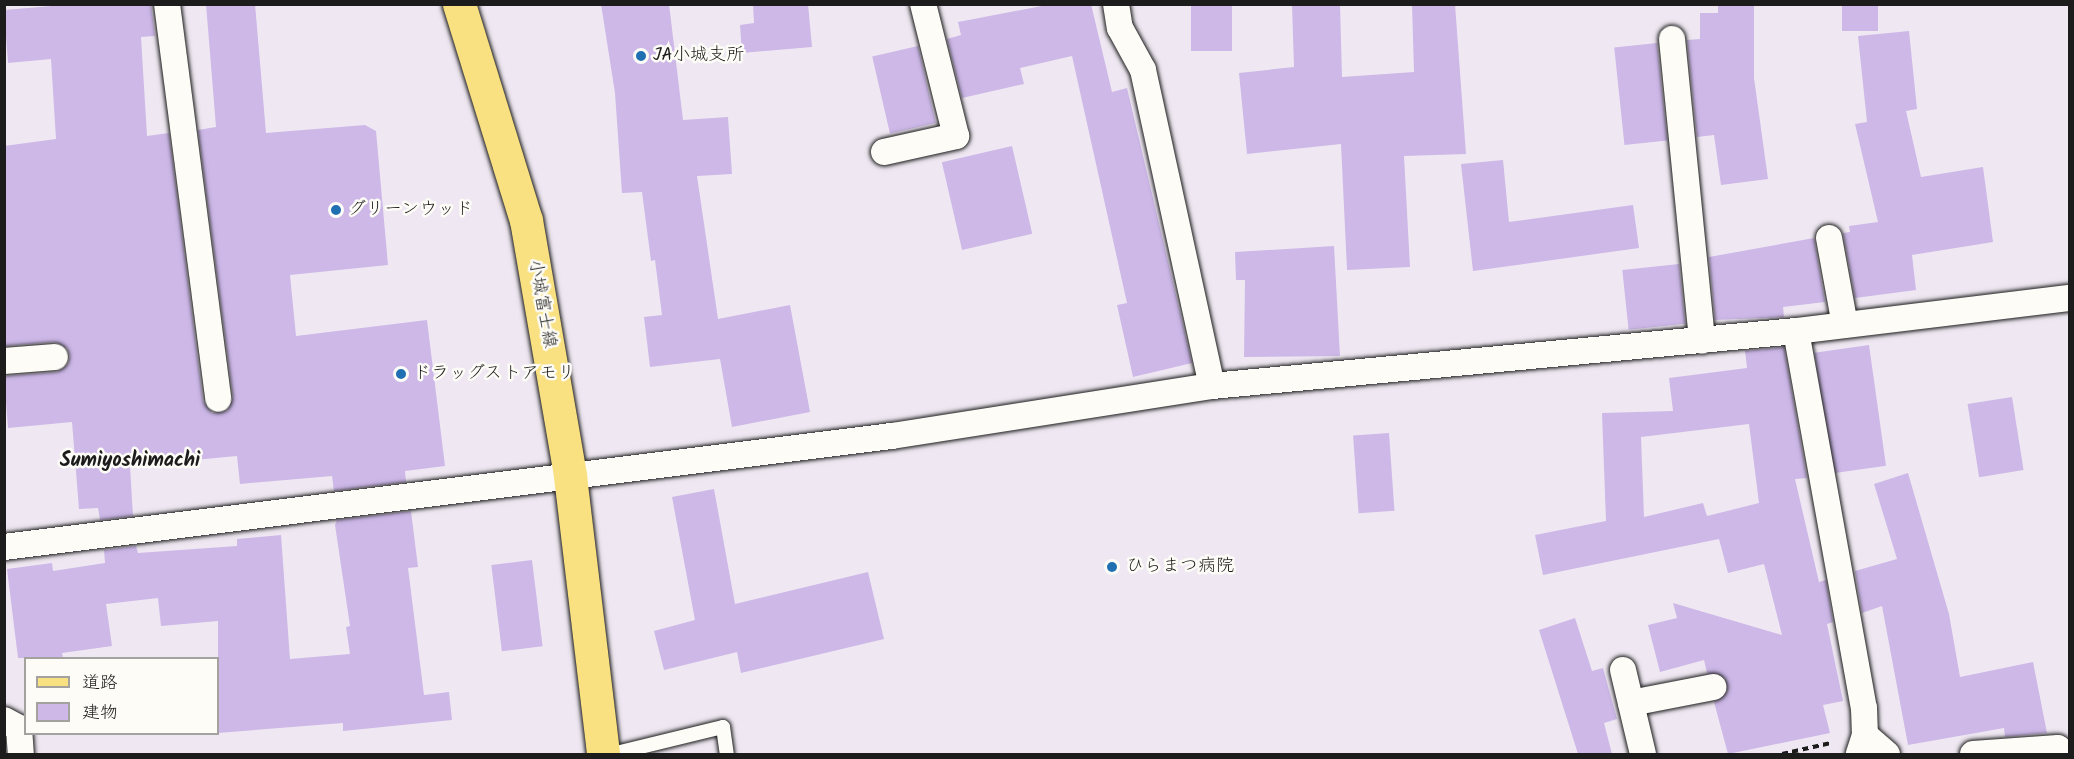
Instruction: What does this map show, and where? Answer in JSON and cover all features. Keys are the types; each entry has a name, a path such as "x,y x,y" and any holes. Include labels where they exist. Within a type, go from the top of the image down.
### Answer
{"main road":[{"name":"小城富士線","path":"459,4 526,219 570,476 603,754"}],"street":[{"path":"166,4 218,399"},
{"path":"884,153 956,136 923,4"},
{"path":"1116,4 1120,28 1143,70 1212,386"},
{"path":"1672,39 1702,341"},
{"path":"1829,238 1845,325"},
{"path":"4,547 892,436 1212,386 1702,341 2070,298"},
{"path":"1796,331 1862,745 1887,754"},
{"path":"4,361 55,357"},
{"path":"1623,670 1643,754"},
{"path":"1631,703 1713,687"},
{"path":"4,720 19,728 21,754"},
{"path":"1973,754 2058,748 2059,754"}],"lane":[{"path":"612,754 723,727 727,754"}],"path":[{"path":"1782,754 1862,745"}],"building":[{"path":"76,4 151,4 155,36 141,37 147,136 169,133 203,401 212,413 227,411 233,397 198,130 216,127 206,4 255,4 266,133 365,125 376,131 388,265 290,275 296,336 427,320 445,466 405,471 406,482 334,491 332,476 240,484 237,456 130,466 133,516 100,520 98,508 79,509 72,422 8,428 4,376 57,372 68,364 70,356 67,348 54,342 4,346 4,146 56,139 51,59 8,63 4,10"},
{"path":"601,4 669,4 683,120 728,117 732,174 697,176 718,319 790,305 810,412 732,427 720,359 650,367 644,317 662,315 655,260 651,261 642,192 622,193 615,93"},
{"path":"753,4 808,4 812,47 742,53 740,25 754,23"},
{"path":"1052,4 1091,4 1112,92 1127,88 1192,363 1133,377 1117,305 1127,303 1072,56 1020,68 1024,84 962,98 947,39 961,35 958,22"},
{"path":"1191,4 1232,4 1232,51 1191,51"},
{"path":"1292,4 1340,4 1342,77 1414,72 1412,4 1455,4 1466,154 1404,156 1410,267 1347,270 1341,144 1247,154 1239,73 1294,67"},
{"path":"1718,4 1754,4 1754,78 1768,179 1721,185 1714,135 1697,137 1687,40 1700,39 1700,13 1718,13"},
{"path":"1842,4 1878,4 1878,31 1842,31"},
{"path":"1909,31 1917,109 1906,111 1921,177 1983,167 1993,242 1912,255 1916,290 1855,298 1843,233 1850,232 1849,226 1878,222 1855,124 1867,122 1858,36"},
{"path":"1657,43 1667,140 1624,145 1614,47"},
{"path":"918,46 936,123 890,134 872,57"},
{"path":"1012,146 1032,234 962,250 942,162"},
{"path":"1503,160 1509,222 1633,205 1639,248 1473,271 1461,164"},
{"path":"1814,238 1825,302 1783,307 1784,317 1715,320 1709,257"},
{"path":"1334,246 1340,356 1244,357 1245,280 1236,280 1235,252"},
{"path":"1679,264 1685,324 1629,330 1622,270"},
{"path":"1869,345 1886,466 1832,473 1815,353"},
{"path":"1784,347 1807,478 1795,479 1819,582 1826,580 1833,622 1827,624 1843,701 1823,705 1830,733 1728,754 1714,702 1727,692 1725,678 1707,673 1704,660 1660,672 1648,625 1677,618 1673,603 1782,635 1764,564 1728,573 1719,539 1543,575 1535,535 1606,521 1602,413 1673,411 1669,378 1747,368 1745,351","holes":["1749,424 1759,503 1707,516 1703,503 1644,517 1641,437"]},
{"path":"2012,397 2024,470 1979,477 1968,404"},
{"path":"1389,433 1394,511 1359,513 1353,436"},
{"path":"1908,473 1949,614 1960,677 2033,662 2047,733 2005,737 2004,728 1908,745 1882,606 1862,613 1855,571 1897,559 1874,484"},
{"path":"714,489 735,604 868,572 884,639 741,673 737,652 664,670 654,631 695,620 672,497"},
{"path":"411,511 418,567 408,568 424,695 449,692 452,720 343,731 343,723 219,733 218,621 161,626 158,598 106,604 112,646 62,653 63,657 18,658 7,569 52,563 53,571 105,563 104,550 136,546 138,553 237,546 237,539 281,535 290,659 350,654 346,627 350,626 335,525 337,520"},
{"path":"532,560 543,646 502,651 491,565"},
{"path":"1575,618 1592,671 1603,668 1617,719 1604,723 1612,754 1578,754 1539,630"}],"place":[{"name":"JA小城支所","path":"641,56"},
{"name":"グリーンウッド","path":"336,210"},
{"name":"ドラッグストアモリ","path":"401,374"},
{"name":"ひらまつ病院","path":"1112,567"}],"district":[{"name":"Sumiyoshimachi","path":"130,461"}]}
